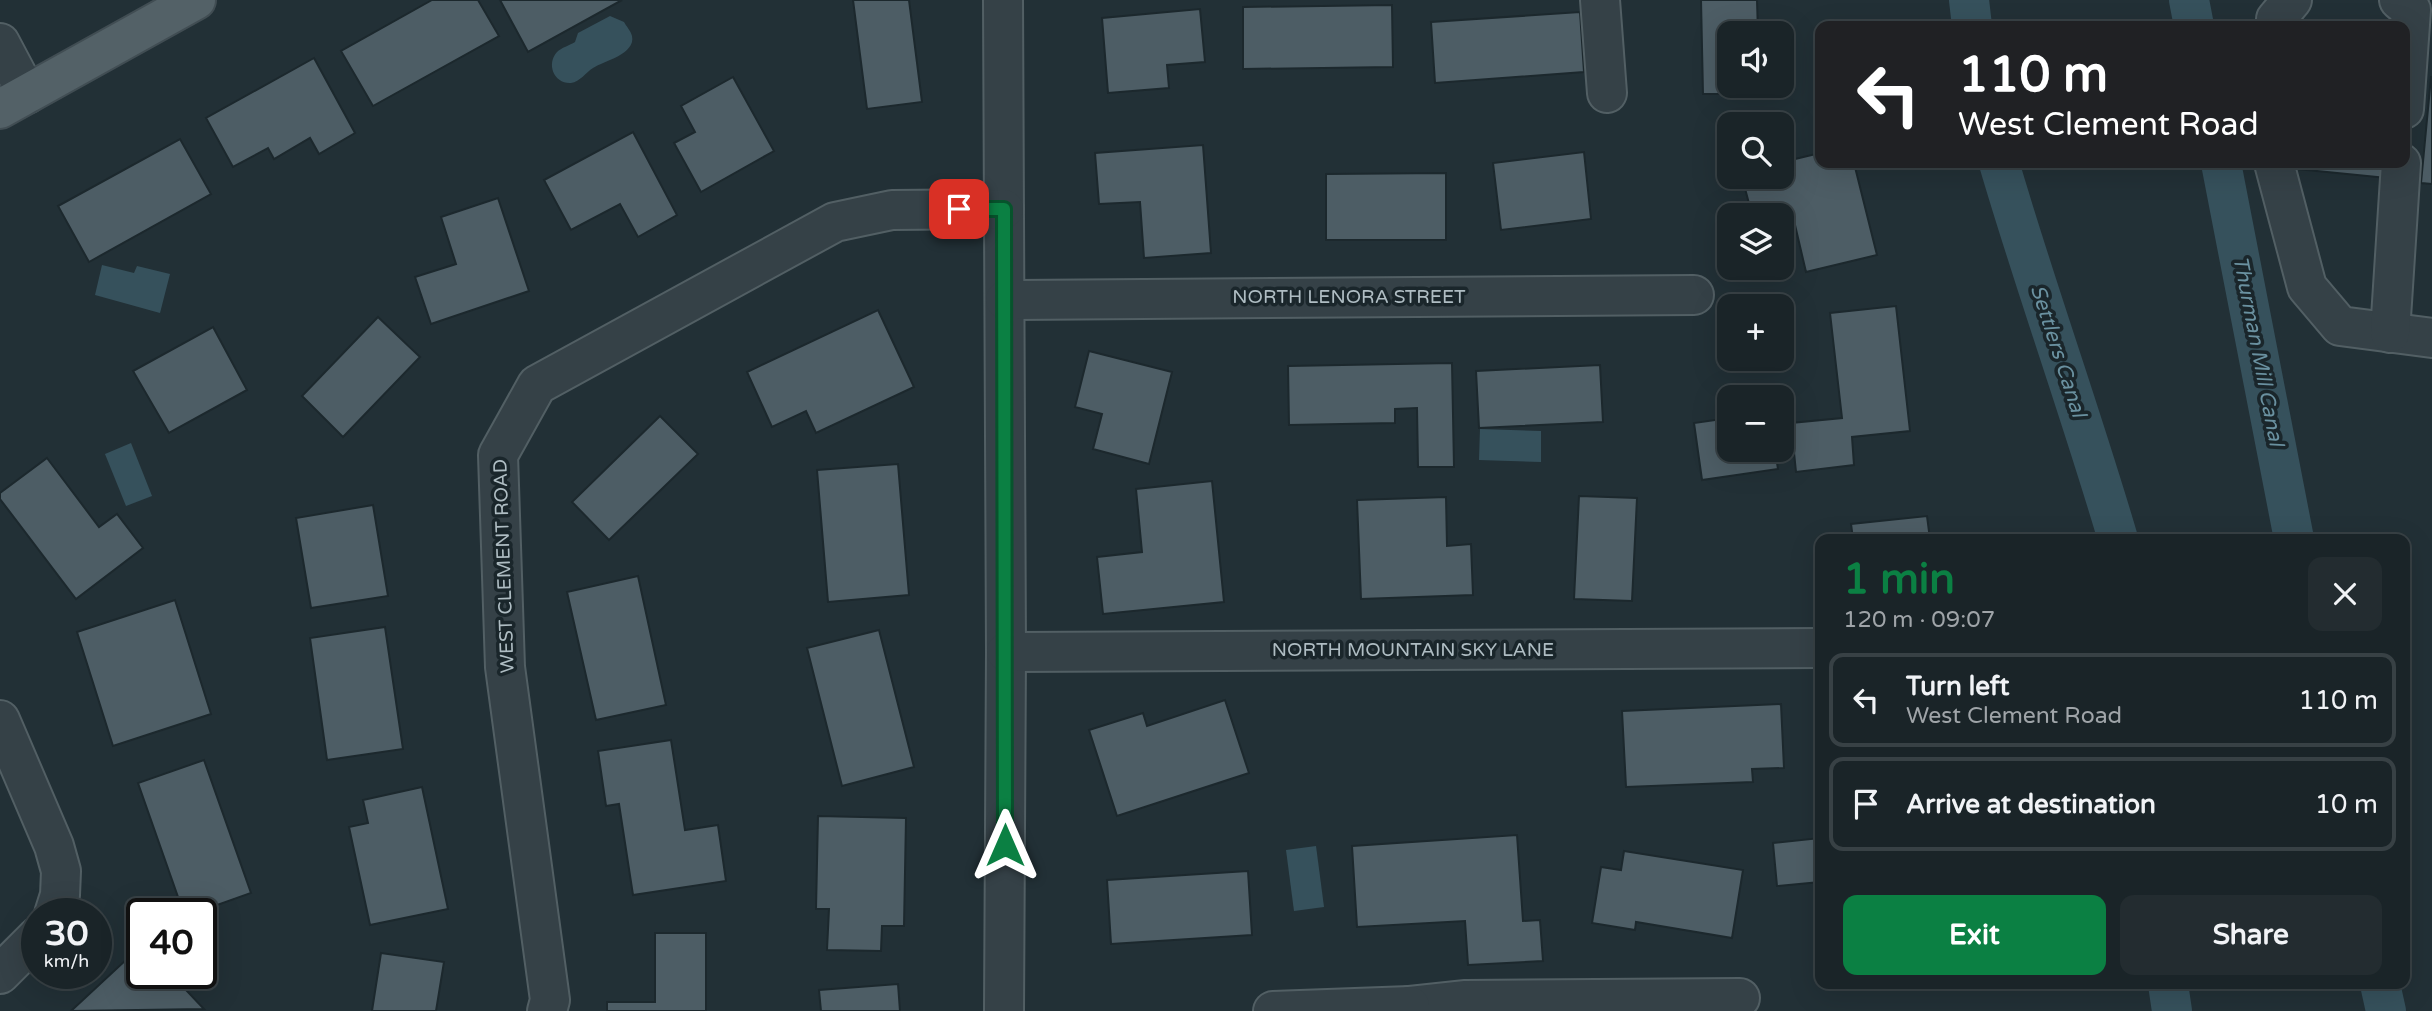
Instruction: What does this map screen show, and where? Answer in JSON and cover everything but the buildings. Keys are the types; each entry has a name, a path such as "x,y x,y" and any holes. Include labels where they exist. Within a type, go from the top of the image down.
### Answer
{"main road":[{"path":"14,101 196,0"}],"street":[{"path":"1003,0 1006,652 1004,1011"},
{"path":"1600,0 1607,93"},
{"path":"2276,21 2292,0"},
{"path":"2399,0 2411,10 2410,24"},
{"path":"0,43 14,101"},
{"path":"2275,168 2307,287 2340,326 2432,338"},
{"path":"2390,332 2401,168"},
{"name":"WEST CLEMENT ROAD","path":"547,1011 550,1000 505,667 498,455 537,385 835,222 891,210 1004,209"},
{"name":"NORTH LENORA STREET","path":"1005,300 1694,295"},
{"name":"NORTH MOUNTAIN SKY LANE","path":"1006,652 1815,648"},
{"path":"0,720 54,846 61,871 59,898"},
{"path":"0,974 21,953"},
{"path":"1273,1011 1410,1008 1466,1000 1740,998"}],"water":[{"path":"610,16 624,22 630,30 632,42 629,48 574,82 565,82 556,77 552,62 557,52 575,42 578,33"},
{"path":"102,265 134,273 137,266 170,274 160,313 95,295"},
{"path":"1480,429 1541,431 1541,462 1479,460"},
{"path":"131,443 152,496 126,506 105,454"},
{"path":"1316,846 1324,907 1294,911 1286,850"}],"waterway":[{"name":"Settlers Canal","path":"1969,0 1971,21"},
{"name":"Thurman Mill Canal","path":"2189,0 2193,21"},
{"name":"Settlers Canal","path":"2001,168 2116,534"},
{"name":"Thurman Mill Canal","path":"2222,168 2293,534"},
{"name":"Settlers Canal","path":"2169,989 2172,1011"},
{"name":"Thurman Mill Canal","path":"2381,989 2386,1011"}],"route":[{"path":"959,209 1004,209 1005,845"}]}
